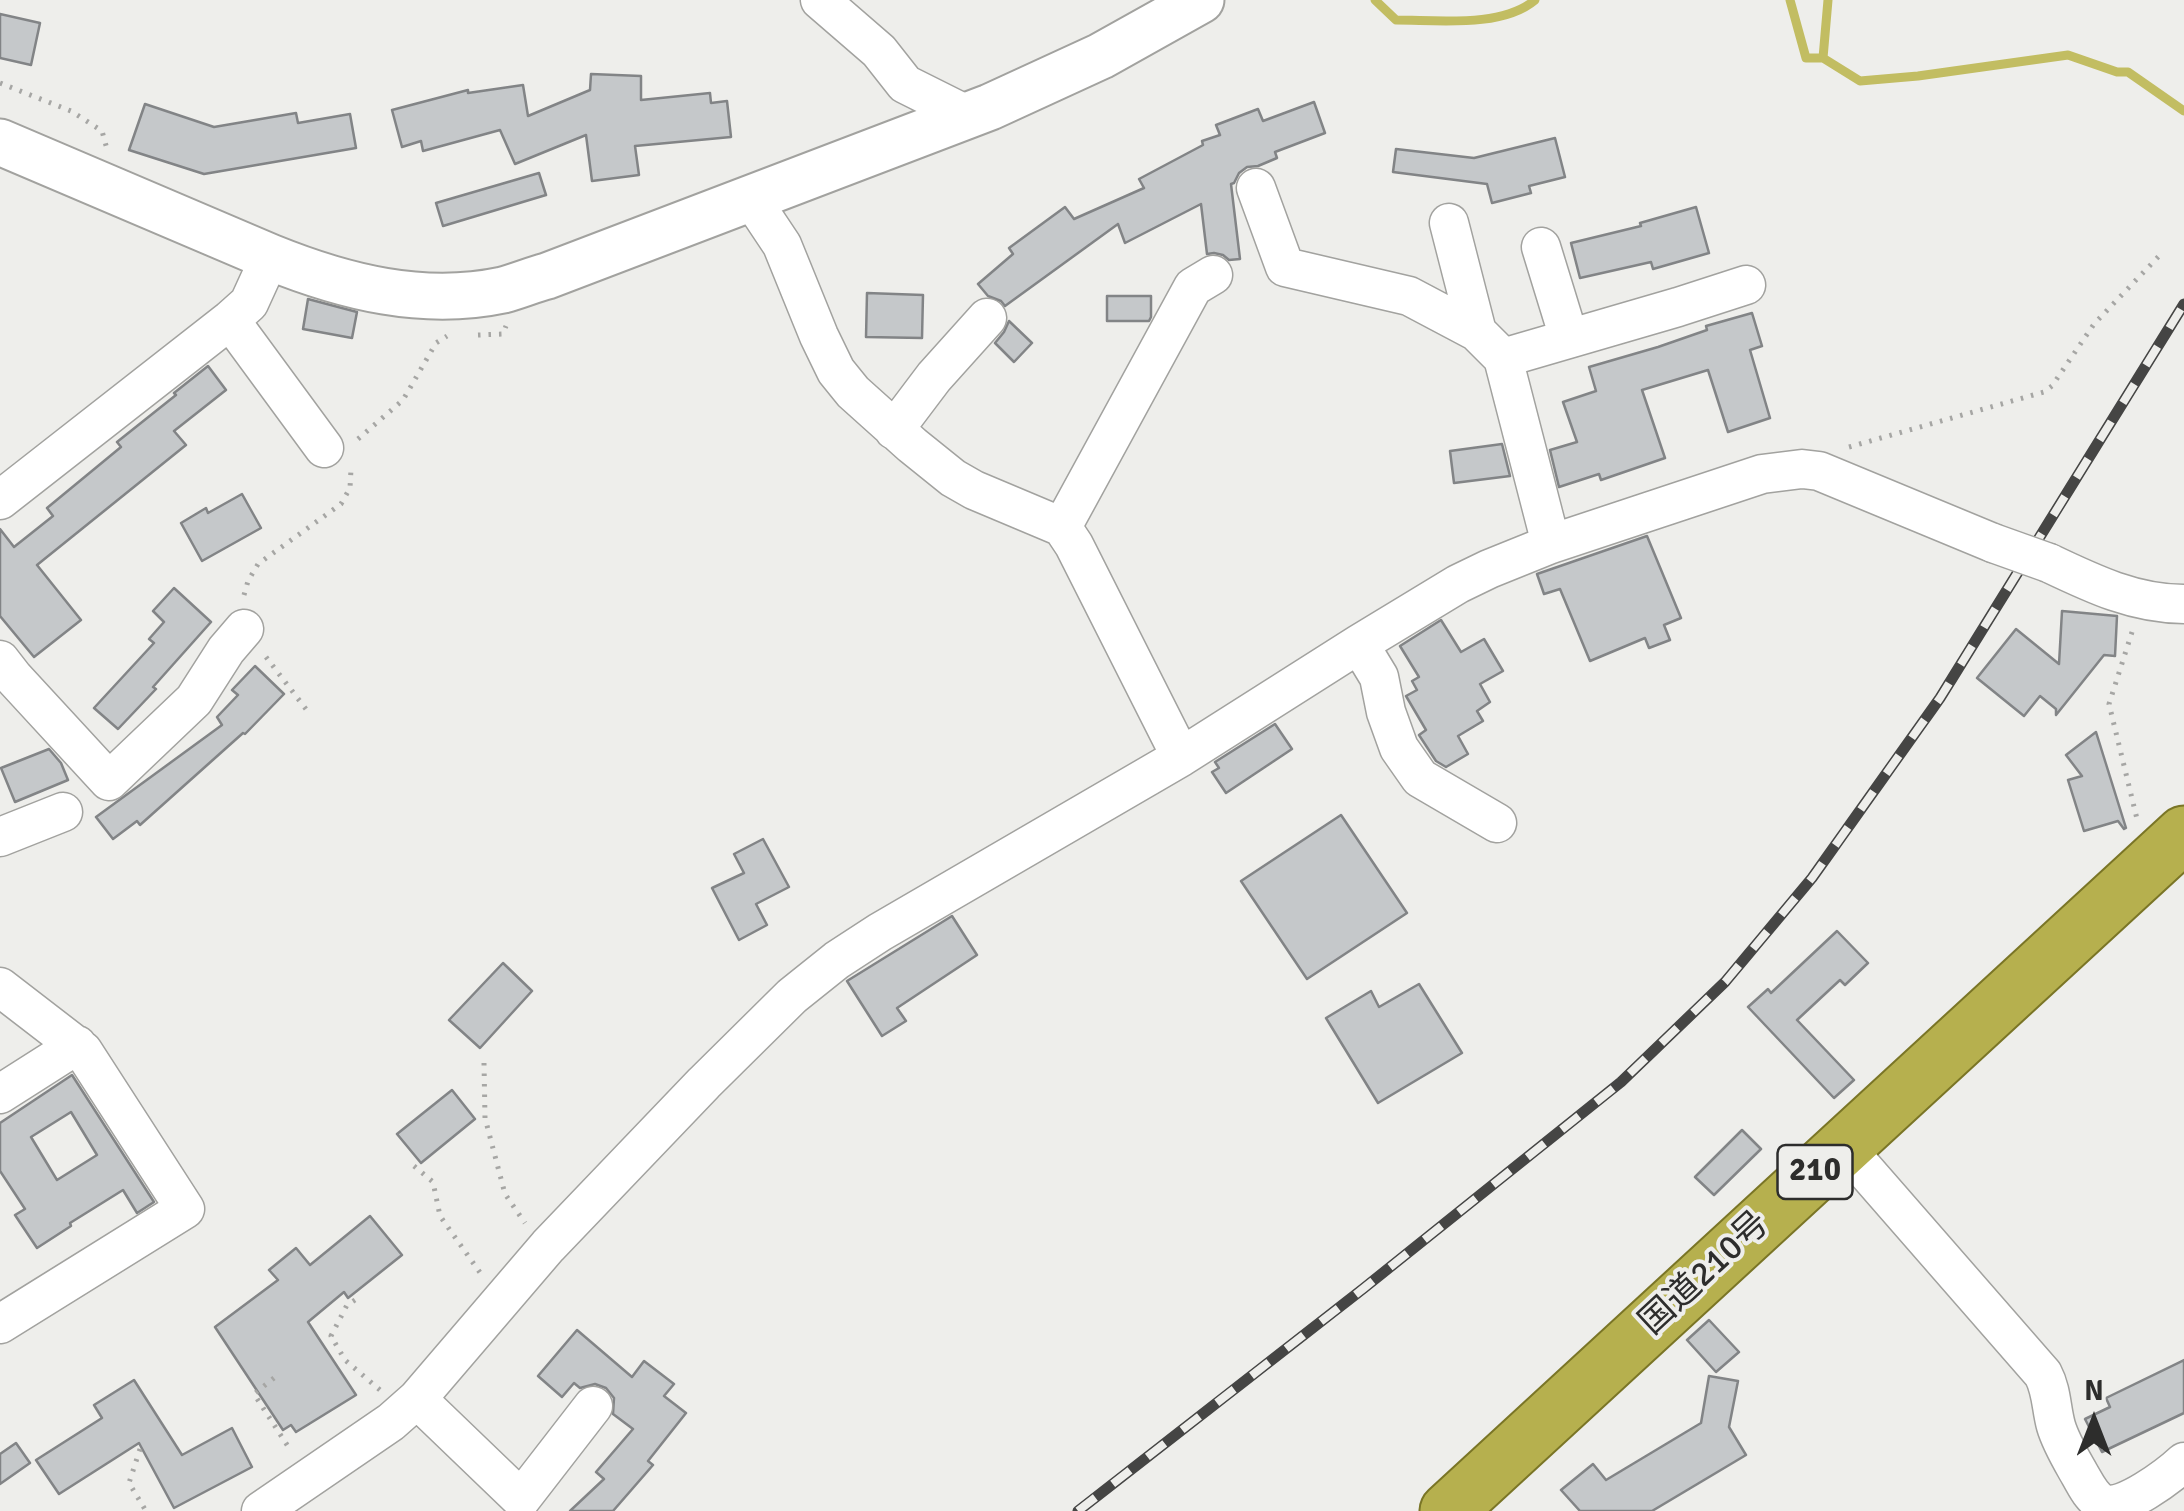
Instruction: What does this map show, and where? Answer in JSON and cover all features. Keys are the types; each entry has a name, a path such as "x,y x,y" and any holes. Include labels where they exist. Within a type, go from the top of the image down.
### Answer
{"highway":[{"name":"国道210号","path":"1448,1511 1844,1146 2162,833"}],"street":[{"path":"820,0 878,51 905,84 967,116"},
{"path":"0,142 312,273 400,294 469,295 547,276 967,116 1101,56 1201,0"},
{"path":"1256,188 1286,266 1409,296 1490,344 1569,338 1746,285"},
{"path":"750,196 782,245 819,336 836,371 853,392 926,456 974,490 1062,527 1180,757"},
{"path":"1449,223 1551,544"},
{"path":"1542,247 1569,338"},
{"path":"0,500 249,303 270,258"},
{"path":"1062,527 1192,287 1213,275"},
{"path":"894,430 934,377 987,318"},
{"path":"230,320 324,448"},
{"path":"261,1511 391,1422 417,1399 548,1246 729,1058 792,996 837,960 1490,568 1762,474 1808,470 1834,476 2104,588 2143,601 2184,604"},
{"path":"0,660 109,781 194,700 244,629"},
{"path":"1359,644 1380,677 1386,712 1399,748 1420,778 1497,823"},
{"path":"0,837 63,812"},
{"path":"0,987 77,1045 185,1209 0,1324"},
{"path":"0,1094 77,1045"},
{"path":"1844,1146 2043,1374 2050,1390 2056,1428 2097,1499 2115,1506 2160,1481 2184,1462"},
{"path":"417,1399 521,1499 593,1406"}],"path":[{"path":"0,83 71,111 102,131 109,156 102,186"},
{"path":"1808,470 1828,453 2044,392 2094,324 2159,256"},
{"path":"465,336 503,334 509,313"},
{"path":"310,713 244,629 238,614 248,581 258,564 341,504 350,488 359,438 404,400 436,343 446,336"},
{"path":"2143,601 2109,704 2162,833"},
{"path":"484,1062 485,1118 505,1194 527,1226 548,1246"},
{"path":"414,1166 433,1182 440,1216 502,1300"},
{"path":"355,1300 347,1305 331,1336 346,1360 377,1389 417,1399"},
{"path":"274,1378 254,1394 282,1439 312,1476"},
{"path":"140,1449 130,1483 146,1511"}],"building":[{"path":"0,14 40,23 31,65 0,58"},
{"path":"591,74 641,76 641,100 710,93 711,103 727,101 731,137 635,146 639,175 592,181 586,135 515,164 500,130 423,151 421,141 402,147 392,110 468,90 523,85 528,116 590,90"},
{"path":"1314,102 1325,133 1275,152 1277,158 1247,167 1231,184 1240,259 1207,254 1201,204 1125,243 1118,224 1005,306 978,284 1013,254 1009,248 1065,207 1074,219 1144,188 1139,179 1203,145 1202,141 1220,135 1216,125 1258,109 1263,121"},
{"path":"145,104 214,127 296,113 298,123 350,114 356,148 204,174 129,150"},
{"path":"1555,138 1565,177 1529,186 1531,193 1492,203 1487,184 1393,172 1396,149 1474,158"},
{"path":"539,173 546,195 443,226 436,203"},
{"path":"1696,207 1709,253 1653,269 1651,262 1580,278 1571,243 1641,226 1640,223"},
{"path":"867,293 923,295 922,338 866,337"},
{"path":"1107,296 1151,296 1149,321 1107,321"},
{"path":"308,299 357,312 352,338 303,329"},
{"path":"1752,313 1762,346 1750,350 1770,418 1728,432 1708,370 1642,390 1665,458 1601,480 1599,474 1559,487 1550,450 1577,442 1563,402 1596,391 1589,367"},
{"path":"1009,321 1032,343 1014,362 995,343"},
{"path":"208,366 226,390 174,431 186,445 37,565 81,620 34,657 0,616 0,529 14,547 53,516 47,508 121,447 117,442"},
{"path":"1502,444 1510,476 1454,483 1450,451"},
{"path":"242,494 261,528 202,561 181,523"},
{"path":"1647,536 1681,618 1664,625 1670,640 1649,648 1645,638 1590,661 1560,589 1544,594 1537,574"},
{"path":"174,588 211,622 118,729 94,708 154,643 149,639 164,622 153,611"},
{"path":"2062,611 2117,616 2115,656 2104,655 2056,715 2056,709 2040,696 2024,716 1977,678 2016,629 2059,664"},
{"path":"1441,620 1461,652 1484,639 1503,671 1480,684 1490,702 1477,711 1483,721 1458,736 1468,754 1446,767 1436,761 1419,735 1426,730 1406,696 1417,690 1412,681 1419,677 1400,646"},
{"path":"255,666 284,694 245,734 140,825 137,821 113,839 96,817 222,725 217,717 238,695 232,690"},
{"path":"1275,724 1292,749 1226,793 1212,772 1219,768 1215,762"},
{"path":"2096,732 2124,829 2118,821 2084,831 2068,780 2082,776 2066,755"},
{"path":"49,749 68,780 15,802 1,768"},
{"path":"1341,815 1407,913 1307,979 1241,881"},
{"path":"763,839 789,887 756,904 767,925 739,940 712,888 744,873 734,854"},
{"path":"952,916 977,955 897,1008 906,1021 882,1036 847,981"},
{"path":"1837,931 1868,963 1845,985 1840,980 1797,1020 1854,1080 1834,1098 1748,1007 1768,989 1771,993"},
{"path":"503,963 532,991 480,1048 449,1020"},
{"path":"1419,984 1462,1053 1378,1103 1326,1018 1371,991 1379,1007"},
{"path":"72,1075 154,1202 137,1213 123,1190 37,1248 15,1215 25,1209 0,1171 0,1123","holes":["71,1112 97,1155 57,1180 31,1137"]},
{"path":"452,1090 475,1119 421,1163 397,1134"},
{"path":"1742,1130 1761,1149 1714,1195 1695,1177"},
{"path":"370,1216 402,1255 348,1298 344,1292 308,1322 356,1395 296,1432 291,1425 283,1430 215,1327 278,1280 269,1270 296,1248 310,1265"},
{"path":"1709,1320 1739,1352 1716,1372 1687,1340"},
{"path":"577,1330 632,1377 644,1361 674,1384 664,1396 686,1413 648,1461 653,1465 613,1511 570,1511 604,1479 596,1472 633,1429 613,1414 614,1398 606,1388 595,1384 580,1388 574,1383 562,1397 538,1376"},
{"path":"2184,1360 2184,1413 2102,1452 2085,1419 2110,1407 2106,1398"},
{"path":"1709,1376 1738,1381 1729,1427 1746,1455 1652,1511 1580,1511 1561,1490 1593,1464 1606,1480 1701,1423"},
{"path":"134,1380 182,1455 232,1428 252,1467 174,1508 139,1443 59,1494 36,1460 102,1418 94,1405"},
{"path":"16,1443 30,1463 0,1484 0,1454"}],"waterway":[{"path":"1375,0 1396,20 1450,21 1505,15 1535,0"},
{"path":"1790,0 1806,58 1823,58 1860,81 2068,55 2128,72 2184,111"},
{"path":"1823,58 1828,0"}],"railway":[{"path":"1078,1511 1621,1082 1725,982 1812,878 1940,698 2184,304"}]}
